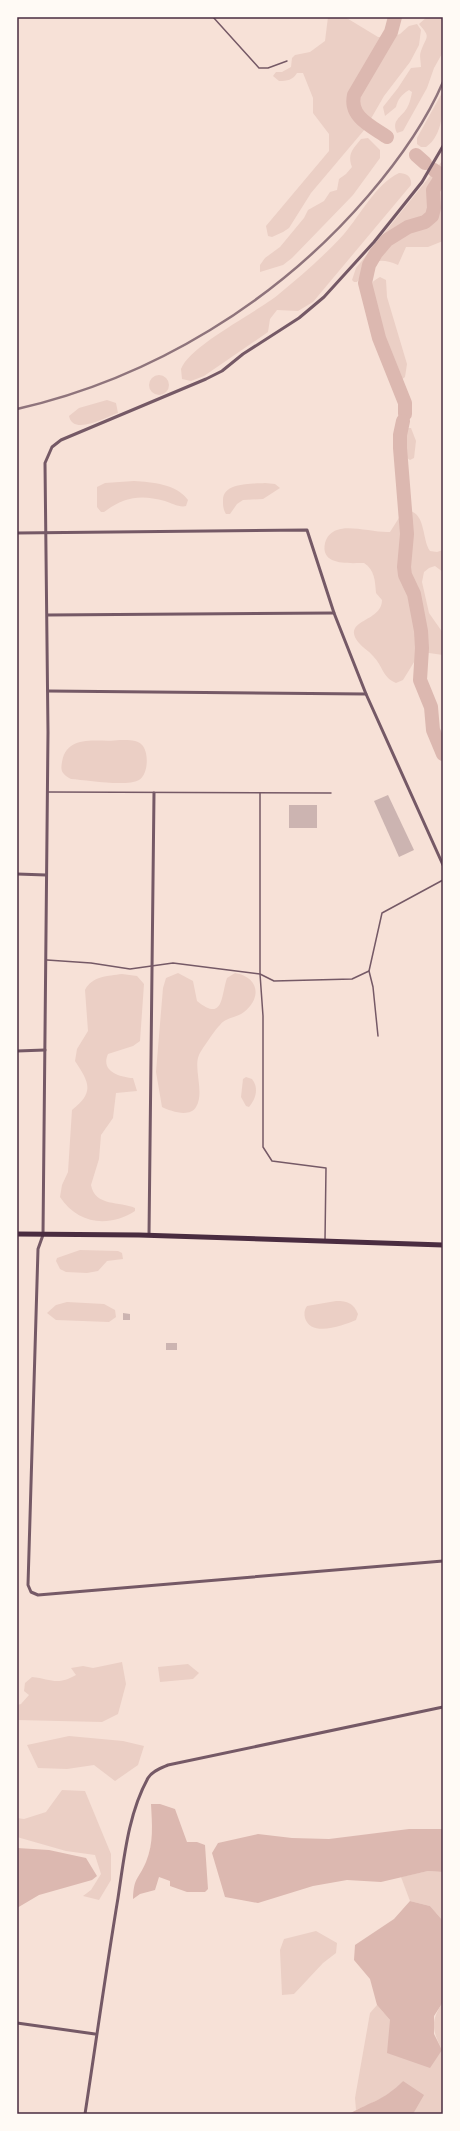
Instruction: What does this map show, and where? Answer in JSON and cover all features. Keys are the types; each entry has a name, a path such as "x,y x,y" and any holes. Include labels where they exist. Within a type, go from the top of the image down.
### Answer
{"main road":[{"path":"17,1234 149,1236 443,1245"}],"street":[{"path":"443,146 422,182 338,284 299,318 243,354 222,371 66,437 56,443 48,454 45,463 48,615 48,792 43,1235 38,1249 28,1585 31,1592 38,1595 443,1561"},
{"path":"17,533 307,530 334,613 366,694 443,865"},
{"path":"48,615 334,613"},
{"path":"48,691 366,694"},
{"path":"149,1236 154,793"},
{"path":"17,874 46,875"},
{"path":"17,1051 45,1050"},
{"path":"85,2114 96,2034 131,1825 140,1794 149,1776 168,1765 443,1707"},
{"path":"17,2023 96,2034"}],"lane":[{"path":"213,17 259,68 268,68 287,61"},
{"path":"48,792 331,793"},
{"path":"260,793 260,974 263,1016 264,1147 272,1162 326,1168 325,1241"},
{"path":"378,1036 373,987 369,971 382,913 443,880"},
{"path":"47,960 91,963 130,969 173,963 260,974 274,981 352,979 369,971"}],"shaded area":[{"path":"328,17 345,17 378,37 391,37 400,34 409,26 417,24 421,30 419,45 410,62 384,96 365,129 311,193 289,228 272,237 268,236 266,226 329,151 329,134 313,113 313,98 303,73 297,73 292,79 285,81 279,81 273,76 276,72 282,72 291,67 292,58 295,55 310,52 325,41"},
{"path":"427,17 443,17 443,52 434,68 427,88 403,131 397,133 395,129 396,122 408,106 412,92 409,90 400,97 396,107 385,116 383,107 411,68 421,67 420,53 427,37 419,24"},
{"path":"443,91 443,106 439,129 432,142 426,147 421,147 417,144 417,138"},
{"path":"368,138 380,150 380,158 353,195 292,258 283,265 260,272 260,265 265,258 280,247 304,218 308,210 324,201 330,192 337,190 339,179 352,167 350,159 353,149 361,139"},
{"path":"443,160 443,241 428,247 406,247 398,265 390,262 378,261 369,266 357,282 354,282 352,280 356,268"},
{"path":"399,173 408,176 411,180 411,185 313,302 298,311 277,310 270,319 268,332 204,376 191,381 182,379 181,369 187,360 197,350 279,294 344,234 383,184"},
{"path":"380,277 386,280 387,297 407,364 405,377 398,382 393,381 388,375 366,313 365,296 367,290 374,281"},
{"path":"155,375 163,375 169,381 169,389 163,395 155,395 149,389 149,381"},
{"path":"107,400 116,403 118,413 90,424 77,425 72,422 69,416 79,408"},
{"path":"407,428 411,428 416,441 414,458 410,460 407,458 403,443"},
{"path":"134,481 156,483 171,487 177,490 188,500 186,506 178,506 165,501 140,497 125,500 104,512 101,512 97,507 97,487 105,483"},
{"path":"265,483 275,484 280,488 263,499 243,500 237,504 230,514 226,514 223,507 223,500 224,494 228,490 239,485"},
{"path":"404,510 411,511 420,520 427,546 430,551 437,552 443,550 443,572 435,566 429,568 424,572 422,582 429,613 443,633 443,655 429,653 419,654 403,680 396,683 388,678 376,660 359,643 355,635 355,629 358,625 376,613 382,600 376,593 375,580 372,572 364,563 344,563 331,559 327,556 325,543 331,533 342,529 349,528 390,532"},
{"path":"132,740 138,742 145,750 147,759 146,769 139,780 125,783 96,782 71,779 63,772 61,768 65,753 70,747 77,743 85,741"},
{"path":"178,973 193,981 197,1001 212,1009 217,1008 220,1004 227,978 235,973 243,975 249,979 253,983 255,989 254,1001 250,1006 241,1014 222,1022 200,1053 197,1067 199,1088 198,1101 193,1110 185,1113 175,1112 162,1107 156,1072 163,988 166,978"},
{"path":"122,974 137,976 144,984 140,1041 133,1046 108,1054 106,1060 109,1069 113,1072 118,1075 133,1078 137,1091 116,1093 113,1118 101,1135 99,1159 91,1185 93,1192 97,1197 109,1202 135,1208 135,1211 114,1220 104,1221 85,1218 67,1206 60,1197 62,1185 68,1172 72,1110 84,1098 87,1092 84,1075 75,1061 77,1049 88,1031 85,990 88,985 96,979"},
{"path":"246,1077 252,1079 256,1090 255,1097 249,1107 246,1106 241,1097 243,1079"},
{"path":"80,1250 118,1251 122,1253 123,1259 107,1261 98,1271 87,1273 66,1272 60,1269 56,1261 57,1258"},
{"path":"336,1301 350,1303 358,1314 356,1320 344,1325 321,1329 308,1324 304,1315 307,1306"},
{"path":"67,1302 104,1304 115,1310 116,1317 109,1322 56,1320 47,1313 56,1305"},
{"path":"122,1662 126,1684 118,1714 102,1722 17,1720 17,1705 21,1704 29,1695 24,1691 25,1683 32,1677 59,1681 76,1675 71,1668 83,1666 93,1668"},
{"path":"188,1664 199,1673 193,1679 160,1682 158,1667"},
{"path":"69,1736 123,1741 144,1746 138,1765 115,1781 94,1765 67,1769 38,1768 27,1745"},
{"path":"62,1790 85,1791 111,1854 111,1880 99,1900 83,1896 91,1890 101,1874 95,1855 66,1851 17,1837 17,1818 24,1819 46,1812"},
{"path":"151,1804 160,1804 175,1809 187,1842 197,1842 205,1845 208,1889 205,1892 187,1892 170,1886 170,1881 159,1877 155,1890 140,1894 133,1899 135,1882 149,1855 152,1833"},
{"path":"409,1829 443,1829 443,1872 428,1871 381,1882 347,1880 313,1886 258,1903 225,1897 212,1853 218,1843 258,1834 292,1838 329,1839"},
{"path":"17,1848 49,1850 86,1858 97,1876 92,1880 39,1895 17,1908"},
{"path":"428,1871 443,1872 443,1921 430,1906 410,1901 401,1877"},
{"path":"410,1901 430,1906 443,1921 443,2002 434,2016 434,2034 442,2050 430,2068 387,2053 390,2020 377,2005 370,1979 354,1960 355,1945 394,1919"},
{"path":"316,1931 337,1943 336,1953 323,1963 294,1994 282,1995 280,1950 284,1939"},
{"path":"443,2002 443,2114 413,2114 403,2081 381,2098 356,2110 355,2098 370,2013 377,2005 390,2020 442,2050 434,2031 434,2020"},
{"path":"403,2081 424,2095 413,2114 349,2114 383,2097"}],"building":[{"path":"388,795 414,850 399,857 374,801"},
{"path":"289,805 317,805 317,828 289,828"},
{"path":"123,1313 130,1314 130,1320 123,1320"},
{"path":"166,1343 177,1343 177,1350 166,1350"}],"waterway":[{"path":"387,137 368,125 358,115 353,103 354,95 391,32 395,17"},
{"path":"416,155 425,163"},
{"path":"405,414 405,403 379,338 365,283 369,265 376,253 387,240 408,227 425,222 432,216 434,208 433,190 442,176 434,170"},
{"path":"403,421 400,435 400,448 407,534 404,567 405,575 414,594 421,631 422,648 420,680 431,707 433,730 443,754"}],"railway":[{"path":"17,409 67,395 117,377 164,356 210,330 253,301 294,269 333,234 368,196 410,142 428,113 443,82"}]}
